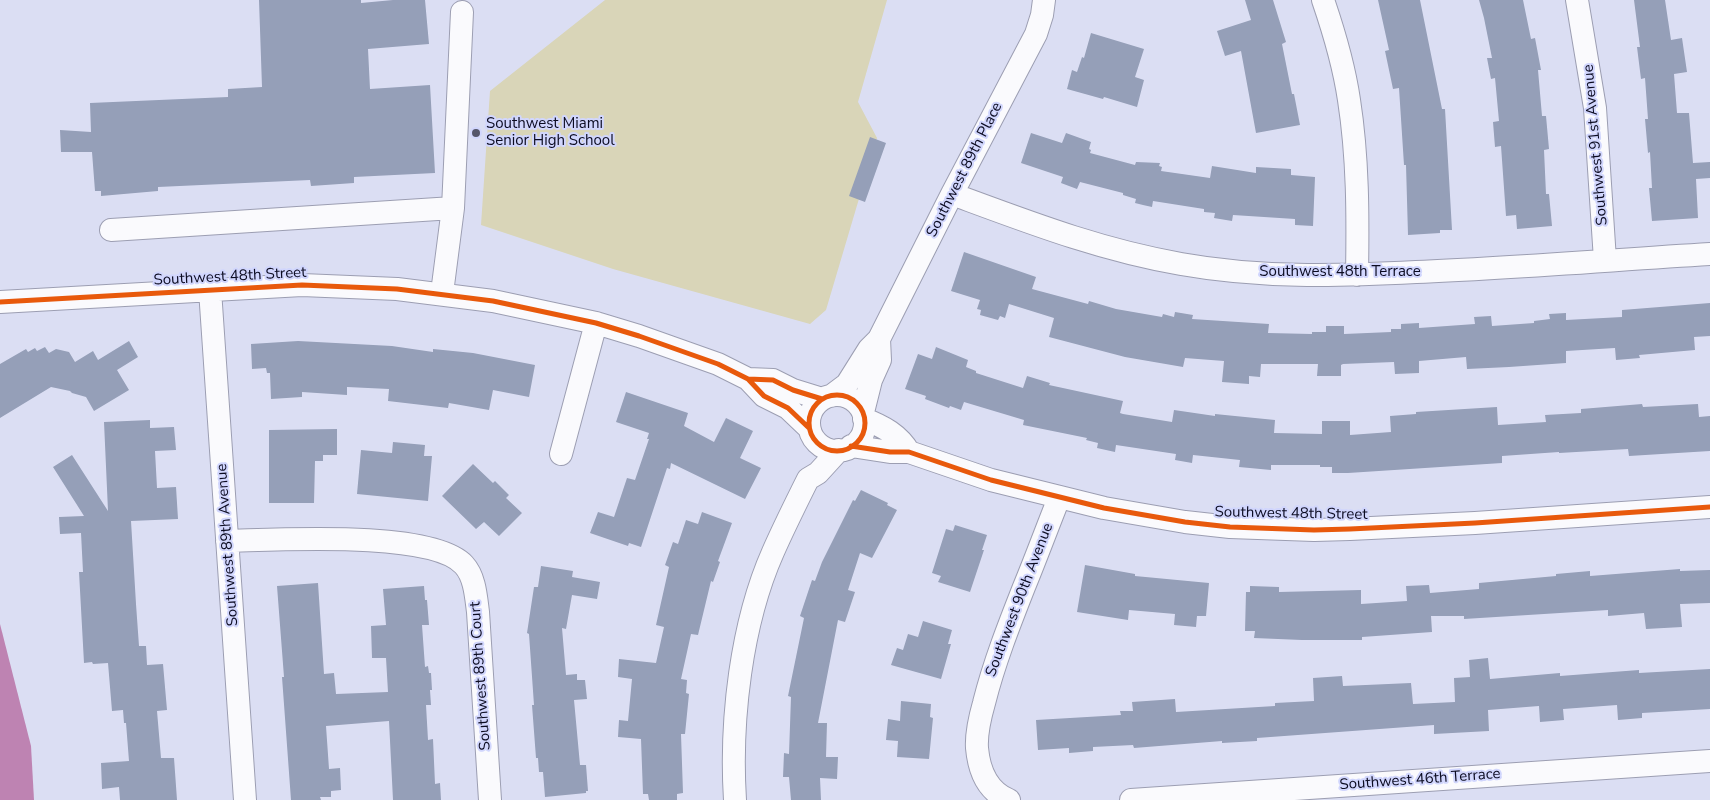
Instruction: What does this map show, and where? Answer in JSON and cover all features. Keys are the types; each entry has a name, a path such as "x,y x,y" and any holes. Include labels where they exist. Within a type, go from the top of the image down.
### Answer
{"street":[{"name":"Southwest 89th Place","path":"826,397 847,384 869,349 879,338 1036,34 1044,0"},
{"path":"1323,0 1343,68 1354,135 1358,201 1358,275"},
{"name":"Southwest 91st Avenue","path":"1577,0 1596,108 1605,260"},
{"path":"442,293 453,208 462,12"},
{"name":"Southwest 48th Terrace","path":"952,194 1066,236 1108,248 1180,264 1265,274 1358,275 1710,254"},
{"path":"110,230 453,208"},
{"name":"Southwest 48th Street","path":"0,302 310,286 397,289 442,293 511,304 596,323 718,364 748,379 764,396 788,408 820,445 829,449 845,448 910,452 991,480 1059,498 1185,522 1230,527 1314,530 1456,524 1710,507"},
{"name":"Southwest 89th Avenue","path":"210,290 245,800"},
{"path":"561,454 596,323"},
{"name":"Southwest 89th Place","path":"863,416 872,380 880,360 879,338"},
{"name":"Southwest 48th Street","path":"748,379 773,380 793,390 826,397 844,396 855,402 863,416 879,424 902,440 910,452"},
{"path":"808,480 807,465 811,433 809,420 811,412 826,397"},
{"path":"735,800 736,715 746,639 755,603 773,552 808,480 845,448 859,440 863,431 863,416"},
{"name":"Southwest 90th Avenue","path":"1000,794 984,778 979,762 977,746 982,712 1000,648 1059,498"},
{"name":"Southwest 89th Court","path":"227,541 322,540 392,542 440,550 456,558 465,566 471,577 475,592 490,800"},
{"name":"Southwest 46th Terrace","path":"1130,800 1710,761"}],"shaded area":[{"path":"605,0 887,0 858,102 877,138 826,310 810,324 613,269 481,225 490,91"},
{"path":"0,624 31,746 34,800 0,800"}],"building":[{"path":"259,0 361,0 361,3 425,0 429,44 368,49 370,89 430,85 435,173 354,177 354,183 311,186 310,180 158,187 158,191 101,196 101,191 95,191 92,152 61,152 60,130 91,132 90,103 228,97 228,89 262,87"},
{"path":"1245,0 1273,0 1286,42 1282,44 1300,125 1256,133 1241,51 1225,56 1217,31 1251,20"},
{"path":"1378,0 1420,0 1442,109 1445,109 1452,230 1440,230 1440,233 1408,235 1406,165 1404,165 1399,88 1393,89 1385,51 1389,50"},
{"path":"1479,0 1523,0 1531,39 1535,38 1541,70 1538,70 1542,116 1546,116 1549,149 1544,150 1546,194 1549,194 1552,226 1517,229 1516,215 1506,216 1501,146 1495,147 1493,122 1499,121 1495,78 1491,79 1487,58 1492,58"},
{"path":"1634,0 1665,0 1671,40 1682,38 1687,72 1674,74 1677,113 1689,113 1693,163 1710,162 1710,178 1696,179 1698,218 1652,221 1649,188 1652,188 1650,152 1648,153 1645,119 1648,119 1645,78 1641,79 1637,47 1640,47"},
{"path":"1091,33 1144,49 1135,77 1144,80 1137,107 1067,89 1072,70 1077,72 1082,57 1084,58"},
{"path":"1031,133 1062,143 1066,133 1091,142 1090,153 1135,165 1136,162 1160,163 1161,171 1210,178 1212,166 1256,173 1256,167 1291,169 1291,175 1315,177 1313,226 1295,225 1295,219 1233,215 1232,221 1214,218 1215,213 1204,212 1204,209 1153,201 1152,207 1135,203 1136,199 1123,195 1123,193 1080,182 1077,189 1061,183 1063,177 1021,163"},
{"path":"870,137 886,143 865,202 849,196"},
{"path":"964,252 1036,277 1032,289 1088,304 1089,301 1116,309 1162,317 1163,314 1174,317 1175,312 1193,315 1192,319 1269,324 1268,333 1312,334 1312,332 1326,332 1326,326 1344,326 1344,334 1391,332 1391,329 1401,329 1401,324 1419,323 1419,328 1475,324 1474,317 1491,316 1492,326 1534,323 1534,321 1550,319 1549,314 1566,313 1566,320 1622,317 1622,310 1710,303 1710,336 1694,337 1695,350 1639,355 1640,358 1616,360 1615,348 1566,351 1566,363 1467,369 1466,357 1419,361 1419,373 1395,374 1394,362 1343,364 1341,365 1341,376 1317,376 1318,364 1261,364 1260,377 1249,376 1249,384 1222,382 1224,361 1185,358 1183,367 1125,357 1049,337 1054,318 1009,304 1005,318 1000,316 998,320 980,315 981,310 977,309 980,300 951,291"},
{"path":"129,341 138,357 117,370 129,390 94,411 86,397 51,387 0,418 0,364 26,349 28,352 35,348 37,351 45,347 49,353 56,349 69,352 75,362 93,351 98,360"},
{"path":"298,341 392,346 433,352 433,349 473,353 535,365 529,397 493,390 489,410 449,403 448,408 388,401 389,389 347,387 347,395 302,392 302,397 271,399 270,373 267,373 266,368 252,369 251,344"},
{"path":"936,347 968,360 966,367 976,371 976,373 1023,388 1027,376 1050,383 1049,385 1123,401 1120,413 1123,414 1172,422 1174,410 1215,416 1215,414 1275,420 1274,433 1322,434 1322,421 1350,421 1350,435 1391,432 1390,416 1416,414 1416,412 1497,407 1498,425 1546,422 1545,415 1581,413 1581,409 1642,404 1643,407 1698,404 1699,417 1710,416 1710,451 1629,456 1628,449 1559,452 1502,456 1502,463 1348,473 1332,473 1332,467 1320,467 1320,465 1271,465 1271,470 1239,467 1240,460 1193,455 1192,463 1175,460 1176,454 1116,445 1115,452 1097,448 1098,443 1086,440 1087,438 1023,425 1024,420 964,402 961,410 950,406 949,408 925,399 926,396 905,389 918,354 932,359"},
{"path":"626,392 688,413 684,426 714,442 726,418 753,431 740,458 761,468 745,499 671,463 670,469 667,468 641,547 629,543 628,546 590,533 598,512 614,517 627,478 635,480 649,439 647,439 649,433 616,422"},
{"path":"150,420 150,428 174,427 176,450 155,451 157,488 176,487 178,519 131,521 136,604 139,646 146,646 147,665 163,664 167,710 157,711 161,758 174,758 177,800 120,800 119,787 102,789 101,763 129,761 126,723 124,723 123,710 112,711 108,663 84,663 79,572 83,572 81,533 60,534 59,517 84,516 53,467 72,455 108,511 104,422"},
{"path":"337,429 337,455 323,455 323,461 315,461 314,503 269,503 269,430"},
{"path":"393,442 425,445 424,456 432,456 428,501 357,494 361,450 392,453"},
{"path":"473,464 509,495 506,498 522,513 499,536 484,522 476,529 442,496"},
{"path":"861,490 888,503 887,505 897,510 872,558 860,553 848,590 855,592 845,622 838,620 818,723 827,723 826,757 838,757 837,779 820,778 821,800 791,800 789,777 783,777 784,753 789,754 791,697 788,696 804,618 800,616 812,580 815,581 822,562 853,500 855,501"},
{"path":"702,512 732,523 718,561 720,562 713,582 711,581 698,635 691,634 681,679 687,680 686,693 689,694 685,734 681,734 683,793 677,794 677,800 649,800 648,794 643,794 641,739 618,737 619,720 628,721 632,679 618,677 619,659 656,663 664,627 656,625 669,567 665,565 673,542 678,544 686,520 698,524"},
{"path":"955,525 987,535 970,592 938,582 941,576 932,573 946,529 953,531"},
{"path":"1085,565 1135,574 1135,576 1209,583 1206,616 1197,616 1196,627 1174,625 1175,614 1129,610 1128,620 1077,612"},
{"path":"541,566 573,571 572,577 600,582 597,599 572,595 566,629 562,628 566,675 577,674 577,680 585,680 587,699 574,700 580,765 586,765 588,791 586,793 545,797 543,772 539,772 538,758 536,758 529,634 527,633 534,587 538,587"},
{"path":"1680,569 1680,571 1710,570 1710,603 1680,604 1682,627 1646,629 1644,613 1608,616 1608,610 1464,619 1464,616 1431,616 1432,632 1362,637 1362,640 1254,638 1255,631 1245,631 1246,592 1250,592 1250,586 1279,587 1279,592 1361,590 1361,604 1407,601 1406,586 1429,585 1430,593 1479,589 1479,583 1556,576 1556,574 1590,571 1590,576"},
{"path":"318,583 324,674 334,673 336,694 388,692 386,658 372,658 371,626 386,625 383,589 424,586 429,625 422,625 425,667 428,666 429,673 431,673 432,690 430,690 431,705 426,705 428,740 433,739 435,784 440,783 441,800 393,800 389,721 326,726 329,769 340,768 341,790 331,791 331,797 320,797 321,800 291,800 277,586"},
{"path":"923,621 952,630 948,644 951,644 941,679 891,665 897,648 903,650 908,634 918,637"},
{"path":"1488,658 1490,679 1560,673 1560,676 1639,670 1639,673 1710,669 1710,709 1642,713 1642,718 1618,720 1617,705 1563,709 1564,720 1540,722 1539,706 1488,710 1489,731 1434,734 1434,725 1257,738 1257,741 1222,743 1222,741 1134,748 1133,745 1093,747 1093,751 1069,753 1069,748 1038,750 1036,720 1121,715 1120,711 1133,711 1132,702 1175,699 1176,712 1275,706 1275,703 1314,701 1313,678 1342,676 1343,686 1411,683 1413,704 1455,702 1454,678 1470,677 1469,660"},
{"path":"901,701 931,704 930,717 933,718 929,759 897,757 898,741 886,740 888,719 900,721"}],"cycle path":[{"path":"0,302 302,285 397,289 493,301 596,323 718,364 748,379 764,396 788,408 809,428"},
{"path":"748,379 773,380 793,390 822,399"},
{"path":"837,395 857,403 865,423 857,443 837,451 817,443 809,423 817,403 837,395"},
{"path":"851,446 890,452 909,452 991,480 1104,508 1185,522 1230,527 1314,530 1350,529 1475,523 1710,507"}],"place":[{"name":"Southwest Miami Senior High School","path":"476,133"}]}
